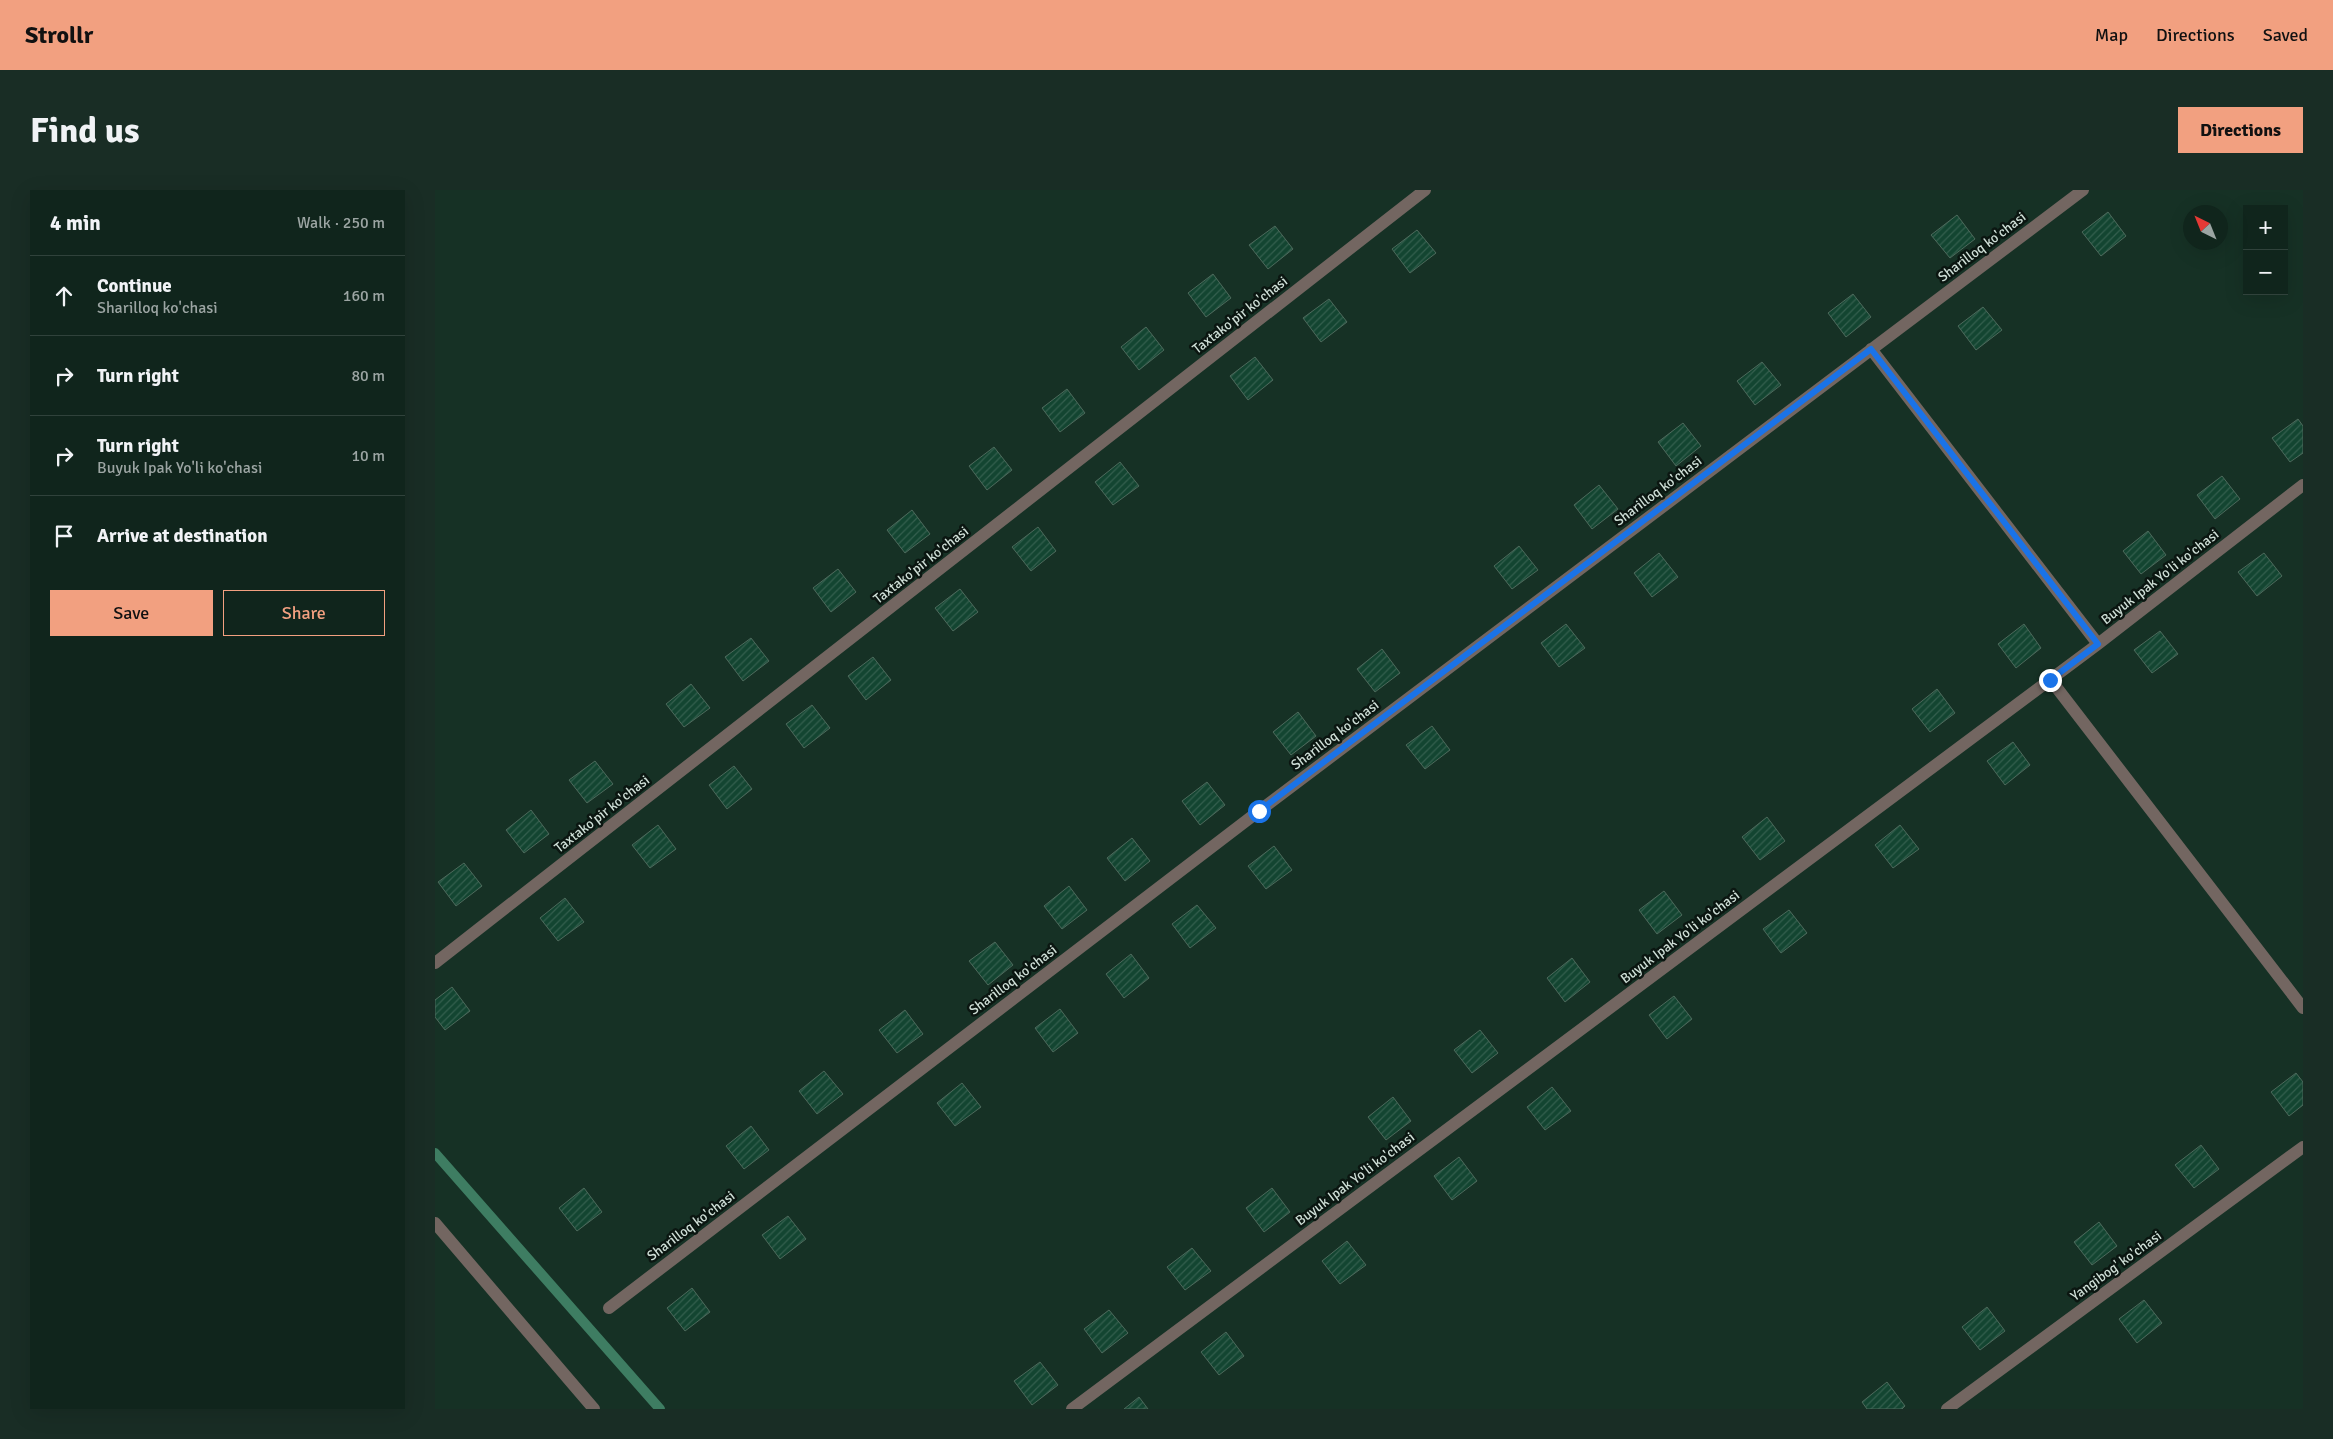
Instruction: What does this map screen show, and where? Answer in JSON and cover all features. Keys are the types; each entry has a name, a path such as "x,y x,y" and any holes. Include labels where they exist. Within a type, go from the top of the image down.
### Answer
{"street":[{"name":"Taxtako'pir ko'chasi","path":"435,963 1425,190"},
{"name":"Sharilloq ko'chasi","path":"609,1308 1259,811 2083,190"},
{"path":"1871,349 2098,644"},
{"name":"Buyuk Ipak Yo'li ko'chasi","path":"1072,1409 2098,644 2303,484"},
{"path":"2050,680 2303,1008"},
{"name":"Yangibog' ko'chasi","path":"1947,1409 2303,1147"},
{"path":"435,1223 593,1409"}],"building":[{"path":"2108,212 2126,236 2101,256 2082,232"},
{"path":"1957,215 1975,239 1950,258 1931,235"},
{"path":"1275,226 1293,249 1268,269 1249,245"},
{"path":"1417,230 1436,253 1410,273 1392,249"},
{"path":"1213,274 1231,298 1206,317 1188,293"},
{"path":"1853,294 1871,317 1846,337 1828,313"},
{"path":"1329,299 1347,322 1321,342 1303,318"},
{"path":"1983,307 2002,330 1976,350 1958,326"},
{"path":"1146,327 1164,350 1139,370 1121,347"},
{"path":"1255,357 1273,380 1248,400 1230,376"},
{"path":"1762,362 1781,385 1755,405 1737,381"},
{"path":"1067,389 1085,413 1060,432 1042,408"},
{"path":"2298,419 2303,426 2303,453 2290,462 2272,438"},
{"path":"1683,423 1701,446 1676,466 1658,442"},
{"path":"994,447 1012,470 987,490 969,466"},
{"path":"1120,462 1139,486 1113,505 1095,482"},
{"path":"2222,476 2240,499 2215,519 2197,495"},
{"path":"1599,485 1618,509 1592,529 1574,505"},
{"path":"912,510 930,534 905,553 887,530"},
{"path":"1038,527 1056,551 1031,571 1012,547"},
{"path":"2148,531 2166,555 2141,574 2123,551"},
{"path":"1519,546 1538,570 1512,589 1494,566"},
{"path":"1659,553 1678,577 1652,597 1634,573"},
{"path":"2264,553 2282,576 2257,596 2238,572"},
{"path":"838,569 856,592 831,612 813,588"},
{"path":"960,589 978,612 953,631 935,608"},
{"path":"1566,624 1585,648 1559,667 1541,643"},
{"path":"2024,624 2041,648 2016,668 1998,644"},
{"path":"2160,631 2178,654 2152,673 2134,650"},
{"path":"751,638 769,661 743,681 725,657"},
{"path":"1382,649 1400,673 1375,692 1357,669"},
{"path":"873,657 891,680 866,700 848,676"},
{"path":"691,684 710,708 684,727 666,704"},
{"path":"1937,689 1955,713 1930,732 1912,709"},
{"path":"812,705 830,728 804,748 786,724"},
{"path":"1298,712 1316,736 1291,755 1273,732"},
{"path":"1432,726 1450,750 1425,769 1406,745"},
{"path":"2013,742 2030,765 2005,785 1987,761"},
{"path":"595,761 613,784 587,803 569,780"},
{"path":"734,766 752,789 727,809 709,785"},
{"path":"1207,782 1225,805 1200,825 1182,801"},
{"path":"531,810 549,834 524,853 506,830"},
{"path":"1767,817 1785,841 1760,860 1742,837"},
{"path":"658,825 676,849 650,868 632,845"},
{"path":"1900,825 1919,849 1893,868 1875,845"},
{"path":"1132,838 1150,861 1125,881 1107,858"},
{"path":"1274,846 1292,870 1266,889 1248,866"},
{"path":"464,863 482,886 456,906 438,882"},
{"path":"1069,886 1087,910 1062,929 1044,906"},
{"path":"1664,891 1682,915 1657,934 1639,910"},
{"path":"565,898 584,922 558,941 540,918"},
{"path":"1197,905 1216,928 1190,948 1172,924"},
{"path":"1789,910 1807,933 1781,953 1763,929"},
{"path":"995,942 1013,965 988,985 969,961"},
{"path":"1131,954 1149,978 1124,998 1106,974"},
{"path":"1572,958 1590,982 1565,1002 1547,978"},
{"path":"452,987 470,1011 445,1030 435,1017 435,1000"},
{"path":"1674,996 1692,1019 1667,1039 1649,1015"},
{"path":"1060,1009 1078,1033 1053,1052 1035,1028"},
{"path":"905,1010 923,1034 897,1053 879,1030"},
{"path":"1480,1030 1498,1053 1472,1073 1454,1050"},
{"path":"824,1071 843,1094 817,1114 799,1091"},
{"path":"2296,1073 2303,1082 2303,1105 2289,1116 2271,1092"},
{"path":"962,1083 981,1107 955,1126 937,1103"},
{"path":"1552,1087 1571,1111 1545,1130 1527,1107"},
{"path":"1393,1097 1411,1121 1386,1140 1368,1117"},
{"path":"751,1126 769,1150 744,1169 726,1146"},
{"path":"2201,1145 2219,1169 2194,1188 2175,1165"},
{"path":"1459,1157 1477,1181 1452,1200 1434,1176"},
{"path":"584,1188 602,1212 577,1231 559,1208"},
{"path":"1272,1188 1290,1212 1264,1232 1246,1208"},
{"path":"788,1216 806,1239 780,1259 762,1235"},
{"path":"2099,1222 2117,1246 2092,1265 2074,1242"},
{"path":"1347,1241 1366,1265 1340,1284 1322,1261"},
{"path":"1192,1248 1211,1271 1185,1290 1167,1267"},
{"path":"692,1288 710,1312 685,1331 667,1308"},
{"path":"2144,1300 2162,1323 2137,1343 2119,1319"},
{"path":"1987,1307 2005,1331 1980,1350 1962,1327"},
{"path":"1109,1310 1128,1333 1102,1353 1084,1329"},
{"path":"1226,1332 1244,1356 1219,1375 1201,1352"},
{"path":"1040,1362 1058,1385 1032,1405 1014,1381"},
{"path":"1887,1382 1905,1406 1902,1409 1867,1409 1862,1402"},
{"path":"1139,1397 1148,1409 1124,1409"}],"waterway":[{"path":"435,1153 660,1409"}],"route":[{"path":"1259,811 1871,349 2098,644 2050,680"}]}
